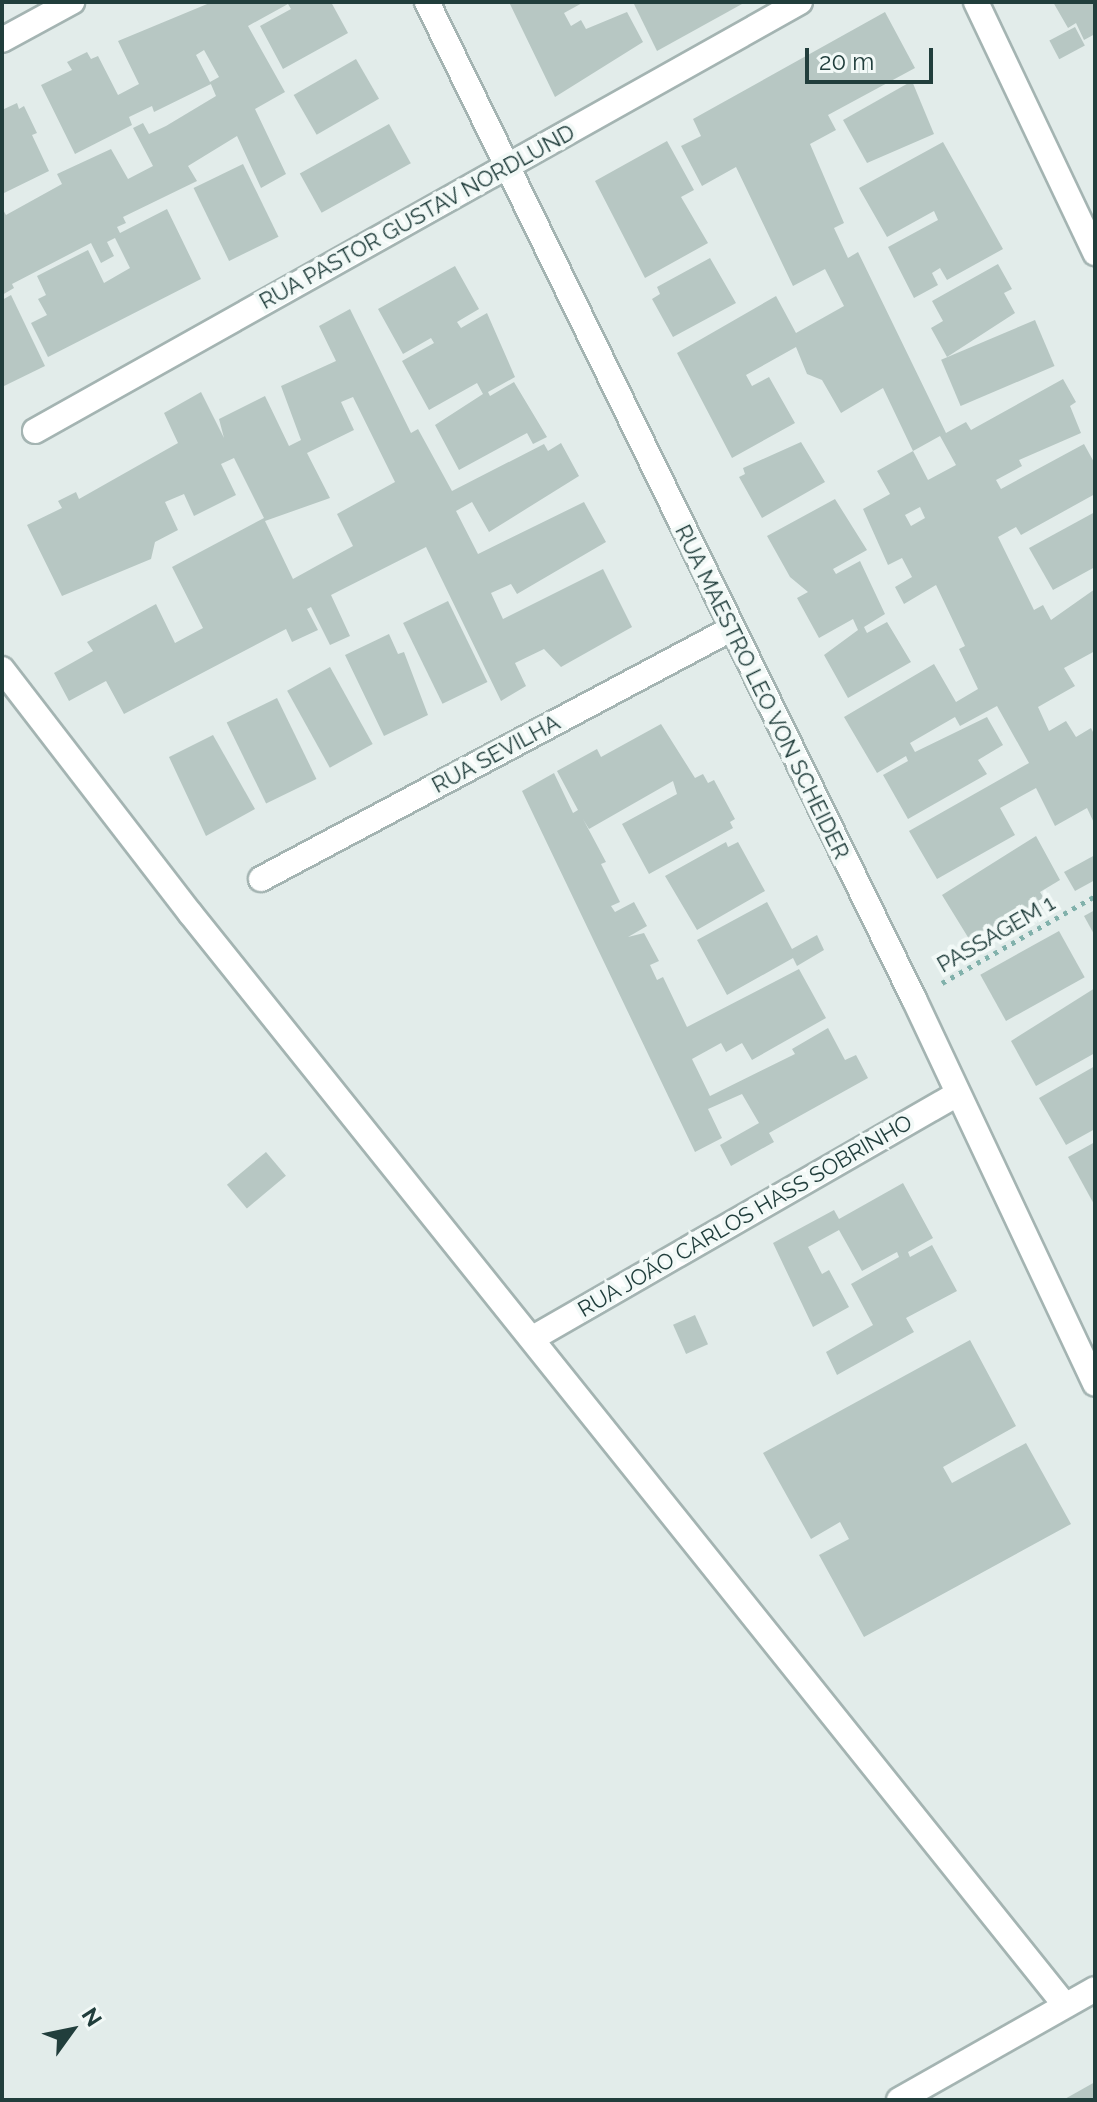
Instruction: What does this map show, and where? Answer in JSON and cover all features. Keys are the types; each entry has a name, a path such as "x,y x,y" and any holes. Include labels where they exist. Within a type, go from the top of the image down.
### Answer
{"street":[{"path":"2,40 72,2"},
{"name":"RUA MAESTRO LEO VON SCHEIDER","path":"427,2 505,168 914,999 1095,1384"},
{"name":"RUA PASTOR GUSTAV NORDLUND","path":"35,431 800,2"},
{"path":"976,2 1095,253"},
{"name":"RUA SEVILHA","path":"261,879 731,629"},
{"path":"2,669 190,913 1065,2005"},
{"name":"RUA JOÃO CARLOS HASS SOBRINHO","path":"533,1338 957,1094"},
{"path":"899,2100 1095,1989"}],"path":[{"name":"PASSAGEM 1","path":"914,999 1095,896"}],"building":[{"path":"212,2 331,2 348,33 283,69 260,26 291,9 288,4 248,26 285,92 255,109 286,174 261,188 237,136 188,166 197,181 123,217 126,223 117,227 120,233 167,209 201,279 48,357 31,323 47,315 38,299 46,295 37,276 88,250 104,283 130,268 115,238 107,242 114,256 101,263 91,243 12,284 14,288 2,295 2,208 6,215 62,184 57,174 111,149 128,179 153,166 133,128 143,123 149,134 166,126 216,96 211,84 154,112 152,106 129,117 132,125 75,154 41,85 72,70 67,62 87,52 91,59 98,56 118,95 139,84 118,41","holes":["204,50 219,77 210,82 196,55"]},
{"path":"509,2 584,2 564,13 571,26 581,20 586,29 627,12 643,42 555,97"},
{"path":"633,2 741,2 742,4 657,51"},
{"path":"1053,2 1095,2 1095,34 1084,40 1076,23 1068,28"},
{"path":"885,12 915,68 828,115 836,130 810,144 844,223 834,228 848,258 858,252 946,433 966,422 971,430 1063,379 1076,402 1070,406 1081,433 1019,460 1022,466 996,480 1001,489 1084,444 1095,464 1095,494 1021,535 1016,527 998,537 1034,610 1043,605 1051,620 1095,589 1095,651 1064,668 1075,686 1038,707 1049,731 1066,721 1076,737 1091,728 1095,736 1095,825 1087,808 1055,826 1036,788 1000,808 1015,835 937,879 909,831 1029,763 997,706 960,726 955,717 910,743 915,752 987,717 1003,745 978,760 987,774 908,819 883,775 908,761 906,756 877,773 844,717 934,664 956,702 978,689 959,649 965,646 936,585 904,604 895,587 912,577 902,558 888,565 863,509 890,494 877,471 913,451 883,388 841,413 822,380 807,374 796,347 746,375 752,386 769,377 795,423 732,458 677,353 776,296 796,333 844,306 825,269 793,286 736,167 702,186 681,146 701,136 693,119","holes":["940,436 956,465 928,480 913,451","920,507 925,518 911,526 905,515"]},
{"path":"1075,27 1085,46 1059,59 1049,41"},
{"path":"356,59 379,99 317,135 294,95"},
{"path":"912,81 934,134 867,163 843,120"},
{"path":"17,103 19,109 24,106 37,133 32,135 49,171 2,194 2,110"},
{"path":"389,124 411,163 322,213 300,173"},
{"path":"667,141 694,190 681,197 708,243 645,278 595,181"},
{"path":"943,142 1003,249 947,280 940,268 932,273 938,285 914,298 888,247 938,220 934,211 887,237 859,188"},
{"path":"243,164 279,237 229,261 194,188"},
{"path":"710,258 736,303 673,337 652,299 660,294 657,287"},
{"path":"998,264 1012,289 1004,293 1015,313 947,357 931,328 943,321 932,301"},
{"path":"455,266 479,309 457,322 461,328 487,313 515,377 488,392 490,396 514,382 547,437 533,444 527,433 459,470 435,425 483,394 477,383 429,410 402,361 434,343 431,338 403,354 378,309"},
{"path":"11,295 45,366 2,387 2,300"},
{"path":"350,309 411,433 418,429 452,491 544,444 548,451 561,443 579,476 489,532 472,502 456,511 478,554 584,502 606,542 517,594 511,584 491,593 503,619 603,569 632,627 561,667 544,649 515,663 526,686 501,701 426,547 331,595 350,636 330,645 311,607 307,609 318,630 292,642 286,629 124,714 106,681 69,701 54,673 93,651 87,642 156,604 175,643 203,628 172,567 264,518 234,458 221,464 236,495 194,516 184,494 165,502 178,530 155,542 151,559 62,596 27,525 62,508 58,501 76,492 79,499 178,443 164,413 201,392 224,438 219,419 265,396 289,446 301,440 281,386 336,361 319,326","holes":["353,397 395,482 337,514 353,546 293,579 265,521 330,498 307,453 354,430 341,402"]},
{"path":"1035,320 1055,366 961,406 941,360"},
{"path":"801,442 825,482 762,518 739,477 745,474 743,468"},
{"path":"835,499 867,550 833,569 836,574 860,561 885,614 864,627 867,633 887,622 911,662 848,698 824,655 858,630 853,619 819,638 797,598 808,592 790,577 767,536"},
{"path":"1095,512 1095,567 1053,590 1029,548"},
{"path":"448,601 487,682 443,704 403,623"},
{"path":"389,634 398,654 404,652 428,715 384,736 345,655"},
{"path":"330,667 373,744 330,768 287,691"},
{"path":"277,698 316,779 266,803 227,723"},
{"path":"661,724 695,778 703,774 708,783 714,780 735,819 730,822 733,828 649,874 622,824 677,794 673,781 589,829 583,819 606,862 601,864 620,902 611,906 615,912 634,902 647,926 628,937 644,933 659,961 650,965 657,980 663,977 687,1027 799,969 826,1018 752,1060 742,1043 726,1052 721,1043 692,1059 710,1096 795,1054 792,1049 828,1028 845,1060 856,1055 868,1078 769,1133 774,1142 731,1166 720,1145 759,1123 742,1094 708,1109 722,1138 695,1152 522,791 554,773 573,813 578,810 557,771 597,749 601,757"},
{"path":"213,735 255,809 206,836 169,757"},
{"path":"1036,836 1060,880 1040,892 1049,906 974,947 942,895"},
{"path":"726,842 728,847 738,842 765,891 697,930 665,876"},
{"path":"1095,855 1095,880 1075,891 1064,872"},
{"path":"767,902 792,949 817,935 824,950 797,966 793,958 727,995 697,940"},
{"path":"1095,910 1095,936 1084,916"},
{"path":"1059,931 1085,977 1006,1021 980,975"},
{"path":"1095,988 1095,1053 1036,1086 1011,1041"},
{"path":"1095,1066 1095,1129 1066,1145 1039,1098"},
{"path":"1095,1142 1095,1206 1068,1157"},
{"path":"266,1152 286,1176 247,1209 227,1185"},
{"path":"903,1183 933,1238 908,1252 910,1257 932,1245 957,1291 906,1318 914,1332 837,1375 826,1352 873,1325 851,1284 899,1257 897,1252 862,1271 839,1230 808,1247 822,1274 829,1270 849,1307 813,1327 773,1243 834,1210 839,1219"},
{"path":"695,1315 708,1344 686,1354 673,1325"},
{"path":"970,1340 1016,1426 943,1467 952,1483 1026,1443 1071,1524 864,1637 819,1555 849,1539 840,1522 811,1539 763,1453"},
{"path":"1095,2082 1095,2100 1063,2100"}]}
